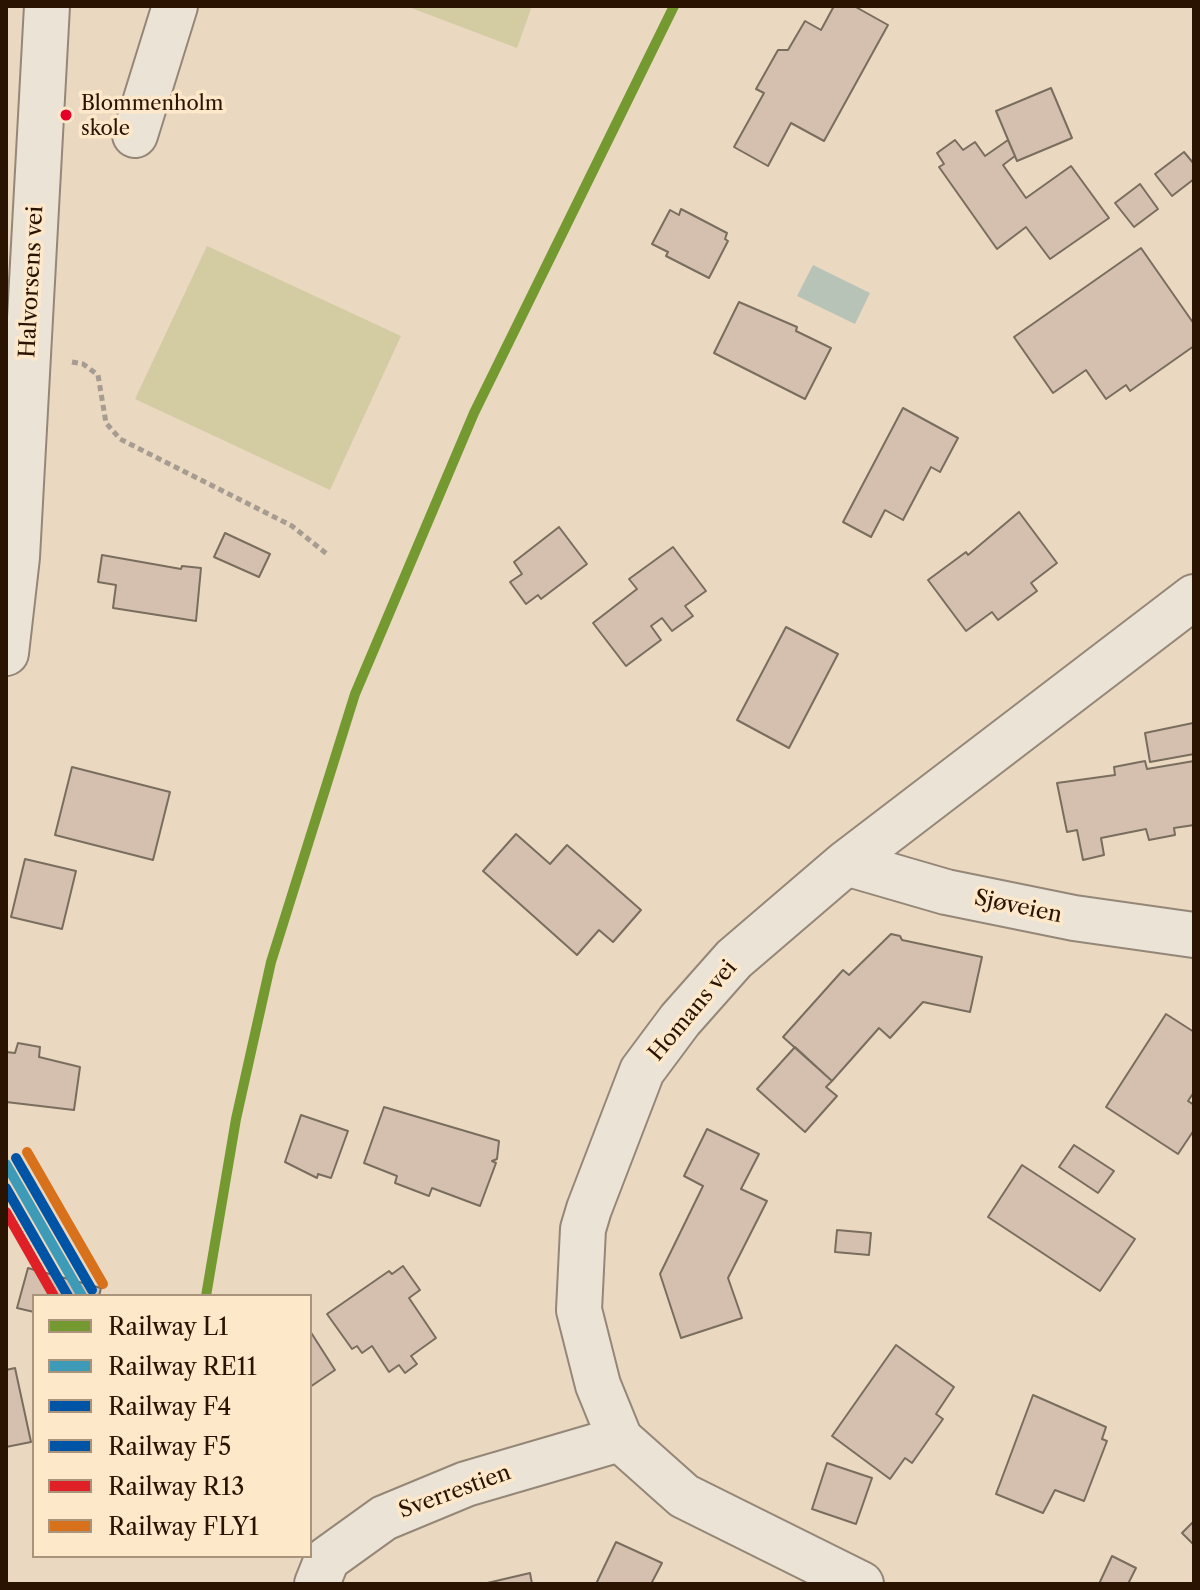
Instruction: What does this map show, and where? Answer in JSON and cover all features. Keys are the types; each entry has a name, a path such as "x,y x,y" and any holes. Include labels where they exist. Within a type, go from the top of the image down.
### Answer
{"street":[{"name":"Halvorsens vei","path":"6,653 17,557 14,460 27,359 47,6"},
{"path":"135,135 175,6"},
{"name":"Homans vei","path":"861,1584 684,1496 620,1439 598,1385 579,1310 583,1229 608,1154 642,1071 680,1020 734,959 846,863 1194,597"},
{"name":"Sjøveien","path":"846,863 960,895 1074,918 1194,935"},
{"name":"Sverrestien","path":"317,1584 327,1559 384,1518 466,1484 620,1439"}],"path":[{"path":"27,359 83,364 98,375 106,423 120,439 292,526 327,554"}],"shaded area":[{"path":"406,6 532,6 517,48"},
{"path":"207,246 401,336 330,490 135,399"},
{"path":"813,265 870,293 855,324 797,296"}],"building":[{"path":"834,6 854,6 888,25 824,141 791,123 768,166 734,147 764,93 756,89 778,50 788,50 805,21 821,30"},
{"path":"1051,88 1072,138 1017,161 996,111"},
{"path":"955,140 963,150 975,142 985,156 1008,140 1015,156 1003,165 1026,198 1071,166 1109,218 1050,259 1026,227 997,249 939,167 944,164 937,153"},
{"path":"1184,152 1194,164 1194,179 1172,196 1155,174"},
{"path":"1140,184 1158,209 1134,227 1115,203"},
{"path":"681,209 727,233 725,239 728,241 709,278 666,256 668,252 652,244 670,210 679,215"},
{"path":"1141,248 1194,324 1194,346 1130,391 1126,385 1106,399 1086,370 1053,393 1014,337"},
{"path":"739,302 797,327 796,331 831,348 805,399 714,353"},
{"path":"903,408 958,438 940,472 931,467 903,520 885,510 871,537 843,522"},
{"path":"1019,512 1057,563 1031,583 1037,591 998,620 992,612 966,631 928,580 966,552 968,555"},
{"path":"559,527 587,564 541,599 538,595 526,604 510,582 522,574 514,562"},
{"path":"225,533 270,554 259,577 214,557"},
{"path":"673,547 706,591 685,606 693,616 672,631 662,618 651,626 661,640 626,666 593,623 637,589 629,579"},
{"path":"102,555 181,569 182,566 201,568 196,621 113,608 116,585 98,582"},
{"path":"786,627 838,654 789,748 737,720"},
{"path":"1193,723 1194,754 1150,762 1145,733"},
{"path":"1145,761 1147,769 1194,761 1194,825 1174,828 1175,835 1149,840 1146,829 1101,838 1104,855 1083,860 1077,830 1067,832 1057,783 1115,775 1114,767"},
{"path":"72,767 170,792 153,860 55,835"},
{"path":"516,834 550,864 567,845 641,910 613,942 599,930 577,955 483,871"},
{"path":"25,859 76,871 62,929 11,917"},
{"path":"891,934 900,936 902,940 982,957 970,1012 923,1002 890,1038 879,1028 832,1081 783,1037 843,970 849,975"},
{"path":"1166,1014 1194,1032 1194,1092 1188,1101 1194,1105 1194,1130 1178,1154 1106,1107"},
{"path":"18,1043 40,1047 39,1057 80,1067 74,1110 6,1102 6,1052 15,1053"},
{"path":"795,1047 832,1081 826,1087 837,1096 805,1132 757,1089"},
{"path":"384,1107 499,1141 497,1159 492,1161 496,1163 480,1206 432,1188 429,1196 395,1183 397,1176 364,1163"},
{"path":"301,1115 348,1131 331,1178 318,1174 317,1178 285,1162"},
{"path":"707,1129 759,1154 741,1189 767,1201 728,1278 742,1318 681,1338 660,1274 703,1186 684,1176"},
{"path":"1074,1145 1114,1171 1098,1193 1059,1167"},
{"path":"1022,1165 1135,1239 1100,1291 988,1217"},
{"path":"837,1230 871,1233 869,1255 835,1252"},
{"path":"403,1266 420,1290 409,1298 436,1338 411,1356 417,1364 405,1373 399,1365 389,1372 372,1346 362,1353 357,1346 352,1349 327,1314 389,1271 392,1274"},
{"path":"28,1268 101,1288 100,1294 32,1294 32,1312 17,1308"},
{"path":"312,1334 335,1370 312,1386"},
{"path":"896,1345 954,1387 936,1414 943,1419 912,1463 905,1458 890,1479 832,1436"},
{"path":"15,1368 31,1442 6,1447 6,1370"},
{"path":"1033,1395 1106,1427 1102,1439 1107,1441 1084,1501 1055,1490 1043,1513 996,1494"},
{"path":"827,1463 872,1478 856,1524 812,1509"},
{"path":"1194,1521 1194,1545 1182,1533"},
{"path":"616,1542 662,1563 651,1584 596,1584"},
{"path":"1112,1556 1136,1568 1128,1584 1099,1584"},
{"path":"530,1573 532,1584 483,1584"}],"rail line":[{"name":"L1","path":"206,1294 236,1119 271,962 355,694 474,413 674,6"},
{"name":"FLY1","path":"27,1152 103,1284"},
{"name":"F5","path":"16,1158 92,1290"},
{"name":"RE11","path":"6,1164 81,1294"},
{"name":"F4","path":"6,1188 67,1294"},
{"name":"R13","path":"6,1212 53,1294"}],"place":[{"name":"Blommenholm skole","path":"66,115"}]}
